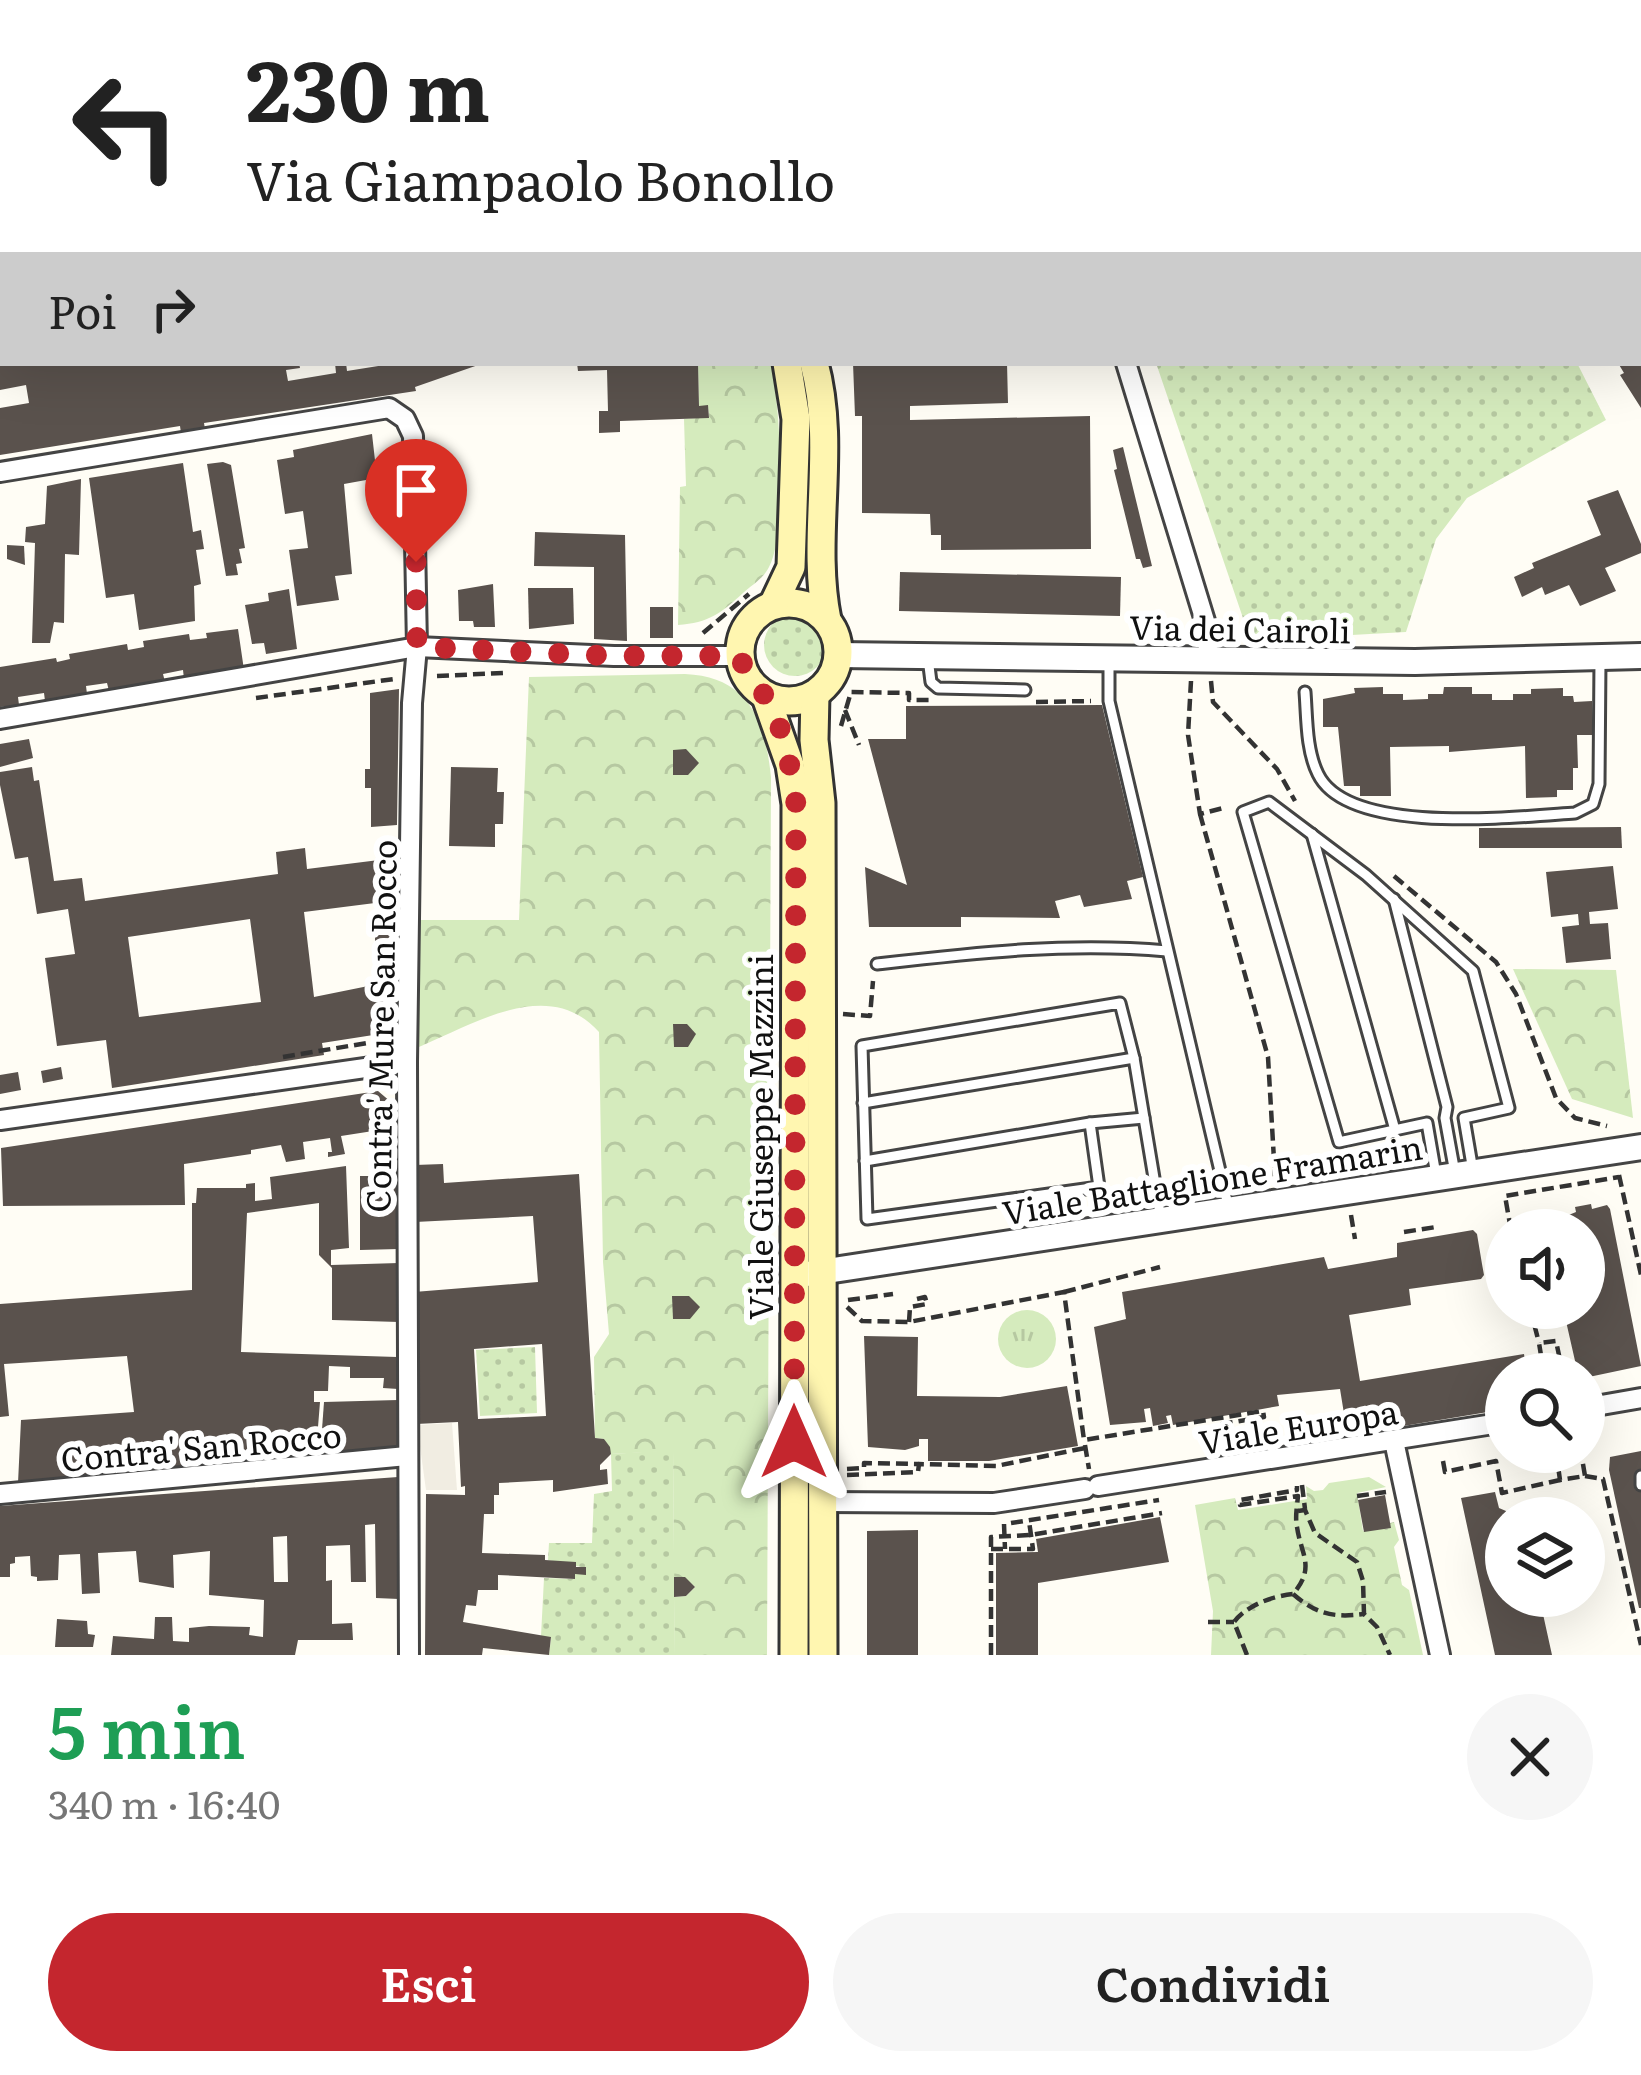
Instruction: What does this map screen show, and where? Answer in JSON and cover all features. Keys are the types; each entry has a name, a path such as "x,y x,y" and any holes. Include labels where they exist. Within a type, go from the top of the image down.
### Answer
{"main road":[{"path":"787,366 796,419 791,567 762,599 746,626 740,656 753,684 766,697 789,702 829,701 828,681 838,655 826,620 819,570 824,452 814,366"},
{"path":"762,599 809,606 826,620"},
{"name":"Viale Giuseppe Mazzini","path":"766,697 790,766 796,804 794,1655"},
{"name":"Viale Giuseppe Mazzini","path":"823,1655 831,1481 823,1272 821,802 814,740 829,701"}],"street":[{"path":"1127,366 1205,621 1200,667"},
{"name":"Contra' Mure San Rocco","path":"0,472 389,408 405,419 413,436 417,647 412,703 407,1062 409,1655"},
{"path":"0,719 417,647 740,656"},
{"name":"Via dei Cairoli","path":"838,655 1109,659 1200,667 1641,656"},
{"path":"0,1120 407,1062"},
{"name":"Viale Battaglione Framarin","path":"794,1275 1641,1148"},
{"path":"1605,1404 1641,1398"},
{"name":"Viale Europa","path":"831,1481 994,1503 1485,1426"},
{"path":"1394,1441 1440,1655"},
{"name":"Contra' San Rocco","path":"0,1494 407,1456"}],"lane":[{"path":"928,656 931,682 938,688 1025,690"},
{"path":"1109,659 1109,700 1229,1210"},
{"path":"1305,692 1318,777 1332,794 1347,802 1416,817 1575,813 1593,805 1599,784 1600,660"},
{"path":"1269,802 1394,899 1473,971 1509,1108 1464,1118 1455,1173 1427,1124 1339,1142 1243,812 1269,802"},
{"path":"1312,834 1395,1130"},
{"path":"1394,899 1447,1107 1455,1173"},
{"path":"877,964 1043,946 1167,951"},
{"path":"1090,1123 1099,1187 867,1219 862,1046 1120,1003 1161,1220"},
{"path":"863,1103 1134,1058"},
{"path":"865,1161 1144,1118"}],"path":[{"path":"698,637 762,599"},
{"path":"1200,667 1188,735 1200,814 1268,1057 1276,1202"},
{"path":"420,677 505,673"},
{"path":"833,731 829,701 851,681"},
{"path":"838,740 851,692 909,693 909,700"},
{"path":"845,710 859,745"},
{"path":"1200,814 1252,800 1255,807"},
{"path":"837,1015 870,1016 870,997"},
{"path":"322,1050 408,1036"},
{"path":"1507,1209 1505,1196 1619,1178 1641,1275"},
{"path":"1349,1206 1355,1239"},
{"path":"1404,1232 1436,1226"},
{"path":"893,1294 846,1302 862,1322 909,1322 1064,1292 1160,1267"},
{"path":"1064,1292 1088,1465"},
{"path":"909,1322 910,1307 926,1304 925,1297 917,1299"},
{"path":"1535,1329 1541,1353"},
{"path":"1539,1343 1556,1341 1559,1353"},
{"path":"831,1481 864,1468 864,1463 996,1466 1263,1411 1264,1417 1222,1424 1218,1430"},
{"path":"1443,1461 1445,1472 1496,1461 1502,1493 1585,1476 1604,1479 1641,1645"},
{"path":"831,1481 918,1472 919,1464"},
{"path":"1559,1473 1560,1480"},
{"path":"1234,1622 1239,1614 1275,1596 1293,1594 1301,1585 1306,1563 1297,1526 1302,1510 1299,1486 1240,1500 1240,1505 1298,1496 1302,1510 1316,1533 1357,1562 1364,1615 1377,1628 1390,1655"},
{"path":"1358,1496 1391,1491"},
{"path":"1083,1513 1159,1501"},
{"path":"1115,1508 1118,1520"},
{"path":"991,1537 1162,1513"},
{"path":"991,1549 1033,1549 1029,1521"},
{"path":"991,1524 991,1655"},
{"path":"1004,1524 1005,1549"},
{"path":"1293,1594 1313,1611 1339,1617 1364,1615"},
{"path":"1208,1622 1234,1622"},
{"path":"1234,1622 1247,1655"}],"green space":[{"path":"698,366 771,366 779,437 779,527 769,567 761,578 714,616 678,625 680,487 686,486 684,419 709,417 708,406 699,406"},
{"path":"1157,366 1579,366 1606,420 1467,498 1436,539 1406,632 1243,641 1243,618"},
{"path":"795,614 817,623 826,645 817,667 795,676 773,667 764,645 773,623"},
{"path":"685,674 725,683 750,705 764,737 771,777 767,1655 675,1655 674,1597 686,1596 695,1587 685,1578 674,1577 673,1451 611,1454 604,1439 595,1438 594,1357 609,1334 603,1262 599,1032 579,1015 534,1006 485,1018 414,1049 419,920 519,920 529,677"},
{"path":"1513,969 1616,970 1633,1118 1572,1099"},
{"path":"1027,1310 1048,1318 1056,1339 1048,1360 1027,1368 1006,1360 998,1339 1006,1318"},
{"path":"535,1347 537,1413 480,1416 476,1350"},
{"path":"673,1450 675,1655 549,1655 551,1638 541,1636 544,1578 574,1579 575,1574 585,1574 586,1568 548,1560 549,1543 592,1543 594,1494 612,1491 611,1454"},
{"path":"1369,1477 1386,1487 1357,1493 1363,1531 1390,1528 1394,1522 1402,1585 1409,1590 1423,1655 1211,1655 1213,1611 1195,1505 1235,1498 1238,1510 1307,1499 1306,1486 1323,1490 1329,1483"}],"shaded area":[{"path":"452,1423 457,1490 426,1490 417,1425"}],"building":[{"path":"0,366 300,366 286,370 288,381 336,373 335,366 346,366 347,371 378,366 475,366 415,387 416,391 204,423 205,429 181,433 180,426 0,455 0,408 29,403 26,385 0,390"},
{"path":"577,366 698,366 699,406 708,405 709,418 620,421 620,432 599,433 599,411 608,411 607,370 578,371"},
{"path":"853,366 1007,366 1008,403 910,406 910,420 1090,416 1091,549 941,550 941,535 931,535 930,514 862,513 862,416 855,416"},
{"path":"1620,366 1641,366 1641,408 1620,375 1624,373"},
{"path":"372,434 377,478 344,484 352,574 335,576 339,600 297,606 289,550 308,548 303,511 285,514 277,460 294,457 293,450"},
{"path":"1123,447 1152,566 1143,568 1136,559 1114,470 1113,450"},
{"path":"183,463 193,532 201,530 204,549 196,550 201,584 194,586 195,621 139,630 134,594 106,598 89,478"},
{"path":"207,464 231,465 245,548 239,549 238,575 226,576"},
{"path":"81,479 79,555 65,554 64,623 54,622 50,643 32,643 35,543 25,542 26,527 45,524 47,486"},
{"path":"1618,490 1641,553 1605,568 1616,591 1580,606 1569,585 1545,595 1542,587 1522,597 1514,577 1534,568 1532,563 1601,535 1587,501"},
{"path":"535,532 625,535 627,641 594,639 594,567 534,566"},
{"path":"7,545 24,546 25,565 7,559"},
{"path":"900,572 1121,577 1120,616 899,611"},
{"path":"493,584 495,627 459,621 458,590"},
{"path":"528,588 573,588 574,624 529,629"},
{"path":"289,589 297,649 266,654 264,643 252,644 245,605 269,601 268,593"},
{"path":"650,607 673,607 673,638 650,638"},
{"path":"238,629 244,670 184,679 183,670 163,674 165,682 109,691 107,683 86,686 87,694 45,701 44,693 18,697 19,705 0,707 0,667 56,658 57,662 70,659 69,654 127,644 128,650 144,647 143,641 189,634 190,640 207,638 206,633"},
{"path":"1383,687 1383,694 1403,694 1403,700 1428,699 1428,694 1443,694 1444,687 1472,687 1472,694 1492,694 1492,700 1513,700 1513,694 1531,694 1531,689 1563,688 1563,696 1573,696 1574,702 1592,701 1593,735 1577,735 1573,790 1557,790 1557,797 1526,798 1525,746 1449,752 1449,746 1390,747 1391,796 1360,796 1360,786 1344,786 1338,727 1323,727 1323,699 1355,693 1354,688"},
{"path":"399,689 397,825 371,827 371,788 365,788 365,769 370,769 370,693"},
{"path":"1102,705 1143,877 1127,881 1132,899 1084,907 1080,895 1055,901 1060,918 961,917 961,927 869,927 865,867 907,885 868,739 906,739 906,706"},
{"path":"29,739 33,758 0,767 0,744"},
{"path":"686,749 699,763 688,775 673,775 673,750"},
{"path":"32,767 34,781 39,780 54,881 82,878 85,901 278,874 276,852 305,848 307,869 395,858 394,948 375,947 375,903 304,912 314,997 398,980 399,1031 322,1043 324,1055 112,1088 106,1040 57,1046 45,958 75,954 68,909 37,914 28,857 15,859 0,772","holes":["250,919 261,1002 139,1017 128,937"]},
{"path":"451,767 498,768 497,792 504,792 503,824 495,824 495,847 449,846"},
{"path":"1621,827 1622,848 1479,848 1479,828"},
{"path":"1613,866 1618,909 1589,912 1590,924 1608,923 1611,959 1566,963 1562,927 1579,925 1578,914 1551,917 1546,872"},
{"path":"673,1024 687,1024 696,1034 688,1047 674,1047"},
{"path":"61,1067 63,1079 43,1083 41,1071"},
{"path":"18,1072 21,1090 0,1094 0,1075"},
{"path":"378,1091 398,1108 396,1148 375,1150 373,1131 341,1136 345,1154 328,1157 330,1138 303,1142 305,1159 286,1162 281,1145 184,1164 185,1205 3,1206 1,1148"},
{"path":"443,1164 444,1183 579,1174 595,1438 604,1439 610,1447 611,1454 600,1465 600,1470 607,1469 608,1484 553,1492 553,1480 499,1483 494,1514 484,1514 482,1553 545,1555 545,1560 576,1562 576,1567 586,1567 586,1575 575,1574 575,1579 498,1575 498,1590 478,1590 476,1606 466,1605 463,1622 551,1637 549,1655 483,1648 482,1655 425,1655 426,1494 465,1495 465,1486 461,1487 458,1422 416,1424 414,1292 538,1282 533,1216 415,1222 415,1165","holes":["542,1344 546,1416 478,1419 474,1349"]},
{"path":"346,1166 349,1248 331,1250 331,1265 399,1263 399,1322 332,1320 332,1268 319,1255 319,1203 247,1213 241,1352 397,1357 398,1389 383,1388 384,1378 350,1378 350,1367 329,1366 328,1391 314,1391 314,1402 320,1402 316,1452 246,1458 246,1464 18,1483 21,1420 134,1412 127,1356 4,1364 9,1416 0,1417 0,1304 192,1290 192,1203 196,1203 197,1188 246,1188 255,1183 255,1201 272,1199 270,1177"},
{"path":"360,1176 397,1176 398,1249 360,1250"},
{"path":"1607,1205 1641,1366 1605,1374 1605,1353 1573,1353 1568,1329 1605,1329 1605,1209 1592,1209"},
{"path":"1473,1230 1484,1275 1409,1289 1411,1305 1349,1315 1360,1381 1485,1360 1485,1412 1367,1432 1365,1422 1346,1426 1340,1389 1277,1395 1279,1406 1173,1425 1171,1415 1166,1416 1168,1423 1153,1426 1150,1408 1144,1409 1146,1422 1110,1425 1094,1327 1126,1319 1122,1292 1324,1257 1328,1269 1397,1257 1397,1243"},
{"path":"672,1296 689,1296 700,1307 690,1319 673,1319"},
{"path":"864,1336 918,1337 917,1396 1000,1397 1067,1386 1078,1446 989,1461 928,1461 928,1439 919,1439 919,1446 905,1450 868,1447"},
{"path":"398,1400 398,1453 320,1457 324,1402"},
{"path":"1641,1451 1639,1608 1609,1470 1610,1457"},
{"path":"398,1477 399,1599 376,1598 375,1524 365,1525 366,1582 351,1582 350,1545 326,1546 332,1624 352,1623 353,1640 298,1640 295,1655 111,1655 113,1636 154,1639 155,1617 172,1617 173,1641 189,1642 189,1628 209,1626 250,1627 249,1635 263,1637 264,1600 209,1595 210,1551 173,1555 174,1588 139,1582 136,1551 98,1553 100,1593 82,1594 80,1554 59,1555 58,1580 37,1581 31,1576 30,1556 15,1557 10,1577 0,1577 0,1506","holes":["287,1536 288,1582 274,1582 273,1537"]},
{"path":"1495,1492 1496,1497 1485,1497 1485,1609 1461,1498"},
{"path":"1385,1495 1391,1528 1364,1532 1358,1500"},
{"path":"1160,1517 1169,1562 1038,1583 1038,1655 996,1655 996,1553 1038,1552 1036,1539"},
{"path":"918,1530 918,1655 867,1655 867,1531"},
{"path":"674,1577 685,1577 695,1587 686,1596 674,1597"},
{"path":"1487,1617 1544,1617 1552,1655 1495,1655"},
{"path":"57,1619 87,1621 88,1634 95,1635 93,1647 55,1647"}],"route":[{"path":"416,562 417,647 740,656 753,684 766,697 790,766 796,804 794,1442"}]}
